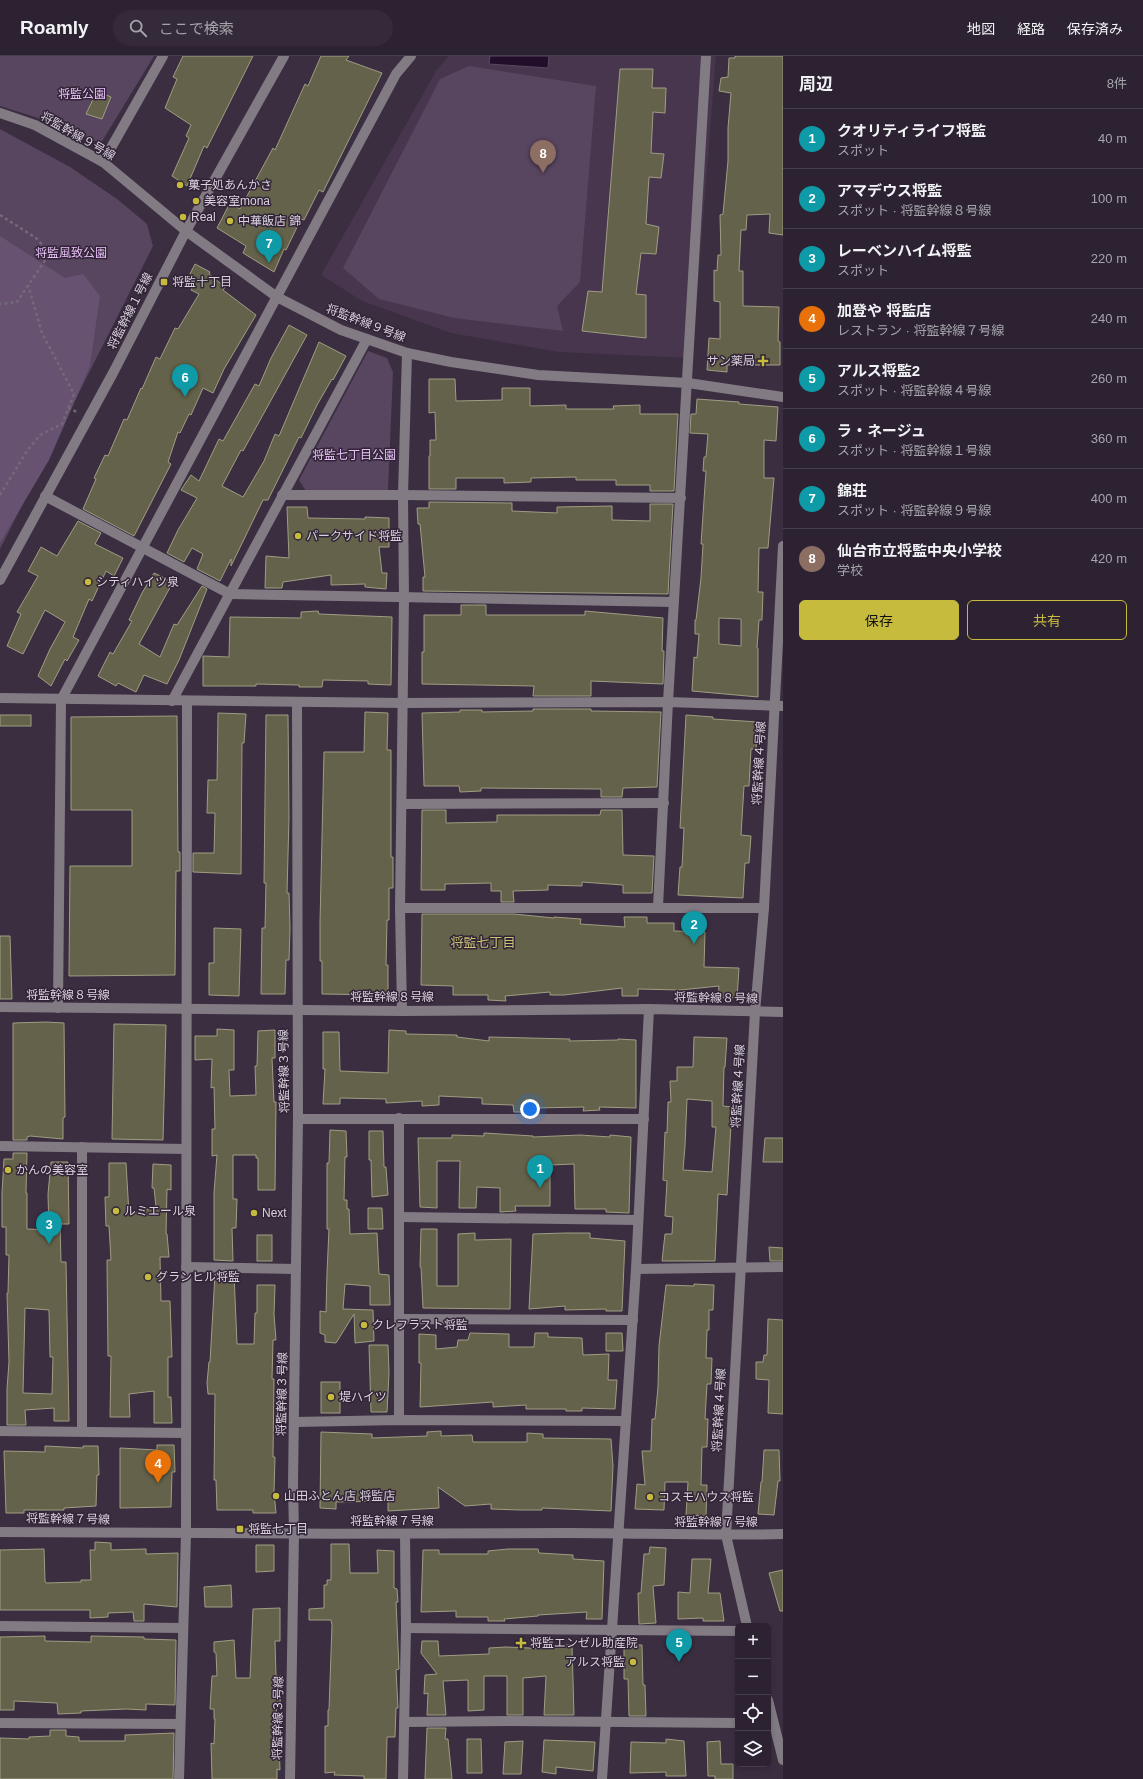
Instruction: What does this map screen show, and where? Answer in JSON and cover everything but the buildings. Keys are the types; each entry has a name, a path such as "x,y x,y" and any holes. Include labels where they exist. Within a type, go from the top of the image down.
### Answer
{"street":[{"path":"103,162 163,56"},
{"name":"将監幹線１号線","path":"0,580 113,373 186,231 284,56"},
{"path":"58,1008 61,700 396,74 411,56"},
{"path":"658,906 668,702 688,383 706,56"},
{"name":"将監幹線９号線","path":"0,113 35,125 103,162 186,231 277,297 341,330 407,353 451,362 538,375 688,383 783,397"},
{"path":"172,701 367,339"},
{"path":"402,1011 400,908 404,598 403,494 407,353"},
{"path":"282,495 403,494 680,498"},
{"path":"45,496 230,594 674,602"},
{"name":"将監幹線４号線","path":"746,1623 726,1536 755,1012 779,706 783,546"},
{"path":"0,698 61,700 403,703 668,702 779,706"},
{"path":"179,1779 186,1534 187,701"},
{"name":"将監幹線３号線","path":"290,1779 298,1119 296,1010 297,702"},
{"path":"402,804 664,802"},
{"path":"400,908 658,906 764,908"},
{"name":"将監幹線８号線","path":"0,1008 186,1008 402,1011 649,1009 783,1012"},
{"path":"602,1779 633,1320 649,1009"},
{"path":"399,1118 399,1420"},
{"path":"298,1119 644,1119"},
{"path":"0,1146 186,1149"},
{"path":"82,1147 82,1431"},
{"path":"400,1217 638,1220"},
{"path":"186,1267 296,1269"},
{"path":"636,1269 783,1267"},
{"path":"400,1319 633,1320"},
{"path":"295,1422 399,1420 626,1421"},
{"path":"0,1431 185,1433"},
{"name":"将監幹線７号線","path":"0,1532 186,1534 619,1533 726,1536 783,1534"},
{"path":"403,1779 406,1628 405,1534"},
{"path":"0,1626 183,1628"},
{"path":"406,1628 735,1631"},
{"path":"404,1722 510,1721 735,1723"},
{"path":"0,1723 180,1724"},
{"path":"771,1723 783,1760"}],"path":[{"path":"0,215 36,238 50,253 17,302 0,304"},
{"path":"0,495 27,451 40,435 62,424 74,394 42,332 28,285"}],"shaded area":[{"path":"449,56 716,56 692,358 559,352 451,333 362,301 321,275 436,71"},
{"path":"490,56 549,56 548,68 489,64"},
{"path":"0,236 65,278 83,274 100,296 90,366 49,460 0,543"}],"green space":[{"name":"将監公園","path":"0,56 154,56 101,143 35,117 0,106"},
{"path":"469,66 596,86 580,282 557,306 563,331 454,318 379,299 343,268 440,79"},
{"name":"将監風致公園","path":"0,129 70,167 117,199 147,224 153,246 0,549"},
{"name":"将監七丁目公園","path":"368,351 387,358 393,372 388,490 306,491 299,480"}],"place":[{"name":"仙台市立将監中央小学校","path":"543,173"},
{"name":"菓子処あんかさ","path":"180,185"},
{"name":"美容室mona","path":"196,201"},
{"name":"Real","path":"183,217"},
{"name":"中華飯店 錦","path":"230,221"},
{"name":"錦荘","path":"269,263"},
{"name":"将監十丁目","path":"164,282"},
{"name":"サン薬局","path":"763,361"},
{"name":"ラ・ネージュ","path":"185,397"},
{"name":"パークサイド将監","path":"298,536"},
{"name":"シティハイツ泉","path":"88,582"},
{"name":"アマデウス将監","path":"694,944"},
{"name":"かんの美容室","path":"8,1170"},
{"name":"クオリティライフ将監","path":"540,1188"},
{"name":"ルミエール泉","path":"116,1211"},
{"name":"Next","path":"254,1213"},
{"name":"レーベンハイム将監","path":"49,1244"},
{"name":"グランヒル将監","path":"148,1277"},
{"name":"クレフラスト将監","path":"364,1325"},
{"name":"堤ハイツ","path":"331,1397"},
{"name":"加登や 将監店","path":"158,1483"},
{"name":"山田ふとん店 将監店","path":"276,1496"},
{"name":"コスモハウス将監","path":"650,1497"},
{"name":"将監七丁目","path":"240,1529"},
{"name":"将監エンゼル助産院","path":"521,1643"},
{"name":"アルス将監","path":"633,1662"},
{"name":"アルス将監2","path":"679,1662"}],"district":[{"name":"将監七丁目","path":"483,942"}]}
